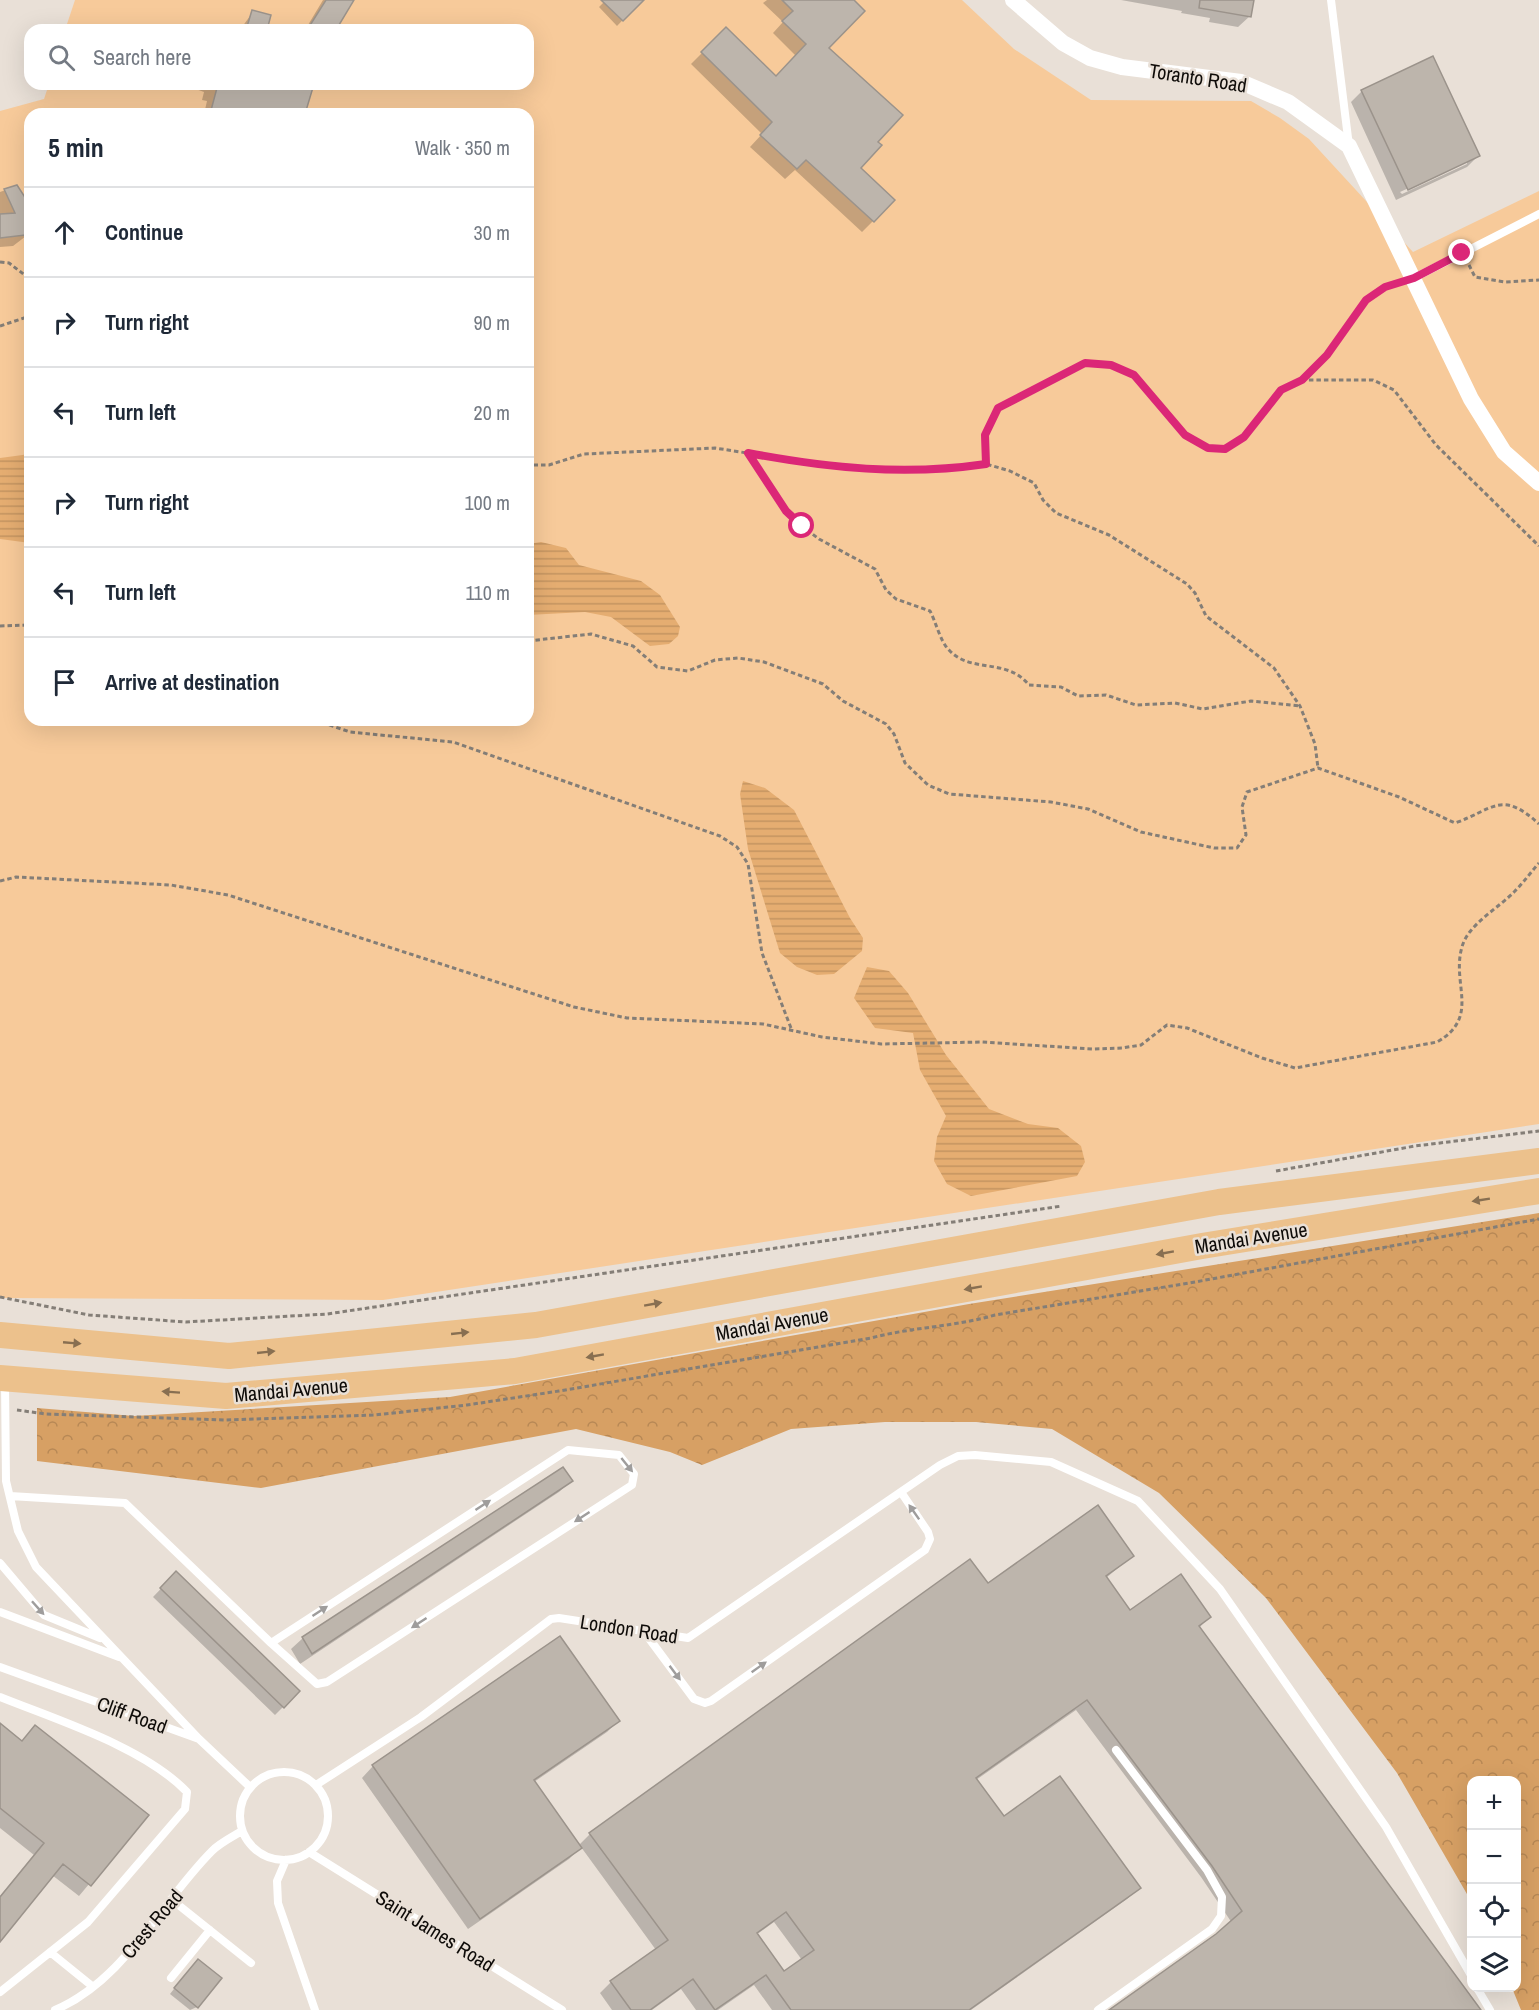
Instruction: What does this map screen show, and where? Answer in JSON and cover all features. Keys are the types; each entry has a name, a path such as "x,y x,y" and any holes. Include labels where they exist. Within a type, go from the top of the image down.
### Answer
{"main road":[{"name":"Mandai Avenue","path":"0,1335 229,1356 536,1325 1219,1202 1539,1161"},
{"name":"Mandai Avenue","path":"3,1379 226,1396 515,1371 1202,1246 1539,1191"}],"street":[{"name":"Toranto Road","path":"1013,0 1063,43 1090,58 1122,67 1241,82 1288,102 1349,146 1471,399 1504,452 1539,483"}],"lane":[{"path":"1331,0 1349,146"},
{"path":"1414,278 1539,214"},
{"path":"3,1379 6,1481 18,1531 36,1567 199,1739"},
{"path":"10,1496 126,1503 271,1643 317,1683 327,1682 632,1485 634,1474 619,1455 568,1450 271,1643"},
{"name":"London Road","path":"316,1785 421,1718 551,1619 559,1618 688,1638 940,1465 958,1456 975,1455 1051,1462 1138,1501 1227,1598 1386,1827 1467,1968"},
{"path":"645,1633 694,1699 705,1703 711,1701 925,1550 930,1539 928,1532 901,1492"},
{"path":"0,1563 44,1615 105,1640"},
{"path":"0,1612 122,1658"},
{"name":"Cliff Road","path":"0,1667 199,1739 250,1787"},
{"path":"0,1697 117,1745 177,1781 187,1792 185,1809 88,1922 0,1992"},
{"path":"1098,2010 1212,1929 1221,1916 1222,1897 1207,1870 1116,1750"},
{"path":"276,1772 291,1772 304,1776 316,1785 326,1802 328,1822 321,1839 309,1852 286,1860 259,1852 242,1831 241,1807 250,1787 262,1777 276,1772"},
{"name":"Crest Road","path":"55,2010 73,2002 117,1966 213,1849 242,1831"},
{"name":"Saint James Road","path":"309,1852 562,2010"},
{"path":"286,1860 277,1881 278,1903 315,2010"},
{"path":"171,1899 251,1963"},
{"path":"171,1978 210,1930"},
{"path":"50,1952 92,1986"},
{"path":"1479,1992 1490,2010"}],"path":[{"path":"1462,253 1475,277 1505,282 1539,280"},
{"path":"0,262 9,263 24,274"},
{"path":"986,464 985,435 998,408 1085,363 1111,365 1134,375 1185,435 1208,448 1225,449 1244,437 1281,390 1302,380 1327,355 1366,300 1385,287 1414,278"},
{"path":"0,326 24,318"},
{"path":"1302,380 1373,380 1394,390 1436,445 1539,546"},
{"path":"534,465 549,465 567,457 584,454 715,448 815,466 849,469 945,470 986,464 1010,471 1034,483 1043,500 1056,513 1109,536 1187,584 1195,593 1206,616 1275,669 1300,706 1315,744 1318,768"},
{"path":"748,453 786,511 819,539 875,569 886,590 896,599 930,611 948,650 971,663 1019,672 1029,685 1061,687 1078,696 1106,694 1136,705 1175,703 1203,709 1251,701 1300,706"},
{"path":"0,626 24,625"},
{"path":"534,640 591,634 633,646 657,667 688,671 715,660 738,658 764,662 823,684 843,701 886,724 894,734 905,763 928,785 949,794 1051,802 1088,809 1141,832 1214,848 1237,848 1246,835 1242,807 1247,792 1318,768 1399,797 1455,823 1488,806 1507,805 1524,810 1539,824"},
{"path":"332,726 350,732 453,742 720,836 737,847 748,864 762,953 791,1028"},
{"path":"0,881 16,876 159,884 228,895 574,1007 627,1018 763,1024 822,1036 881,1044 982,1042 1092,1049 1141,1045 1167,1025 1187,1028 1262,1058 1295,1068 1437,1042 1452,1034 1462,1015 1461,948 1468,934 1516,891 1539,863"},
{"path":"1274,1171 1415,1146 1539,1131"},
{"path":"0,1297 89,1315 186,1322 327,1314 1073,1204"}],"shaded area":[{"path":"75,0 962,0 1014,49 1091,100 1251,101 1309,139 1413,252 1539,191 1539,1124 383,1300 0,1298 0,111 44,99 47,90 534,90 534,24 67,24"},
{"path":"24,455 24,542 0,539 0,458"},
{"path":"541,542 566,548 579,565 641,581 660,595 680,627 678,636 669,644 650,646 611,617 585,612 534,615 534,543"},
{"path":"743,781 765,788 794,810 850,918 863,938 862,951 834,974 817,975 797,967 780,953 748,849 740,794"},
{"path":"867,967 889,971 908,993 946,1055 989,1109 1028,1124 1058,1128 1081,1146 1085,1162 1077,1176 971,1196 947,1184 934,1161 937,1137 946,1116 920,1070 913,1033 875,1028 854,998"}],"green space":[{"path":"1539,1213 1539,2010 1521,2010 1514,1992 1521,1992 1521,1776 1467,1776 1467,1894 1397,1773 1266,1598 1159,1493 1052,1429 976,1422 885,1422 791,1429 702,1465 670,1452 576,1429 261,1488 37,1461 37,1408 134,1416 450,1397 969,1304"}],"building":[{"path":"326,0 354,0 340,24 311,24"},
{"path":"601,0 644,0 623,21"},
{"path":"782,0 854,0 865,11 829,48 903,115 878,142 882,145 861,168 895,200 874,222 806,160 797,169 760,135 772,122 701,52 726,27 776,76 806,44 782,21 793,11"},
{"path":"1200,0 1254,0 1251,17 1199,8"},
{"path":"252,10 271,15 269,24 248,24"},
{"path":"1433,56 1480,156 1408,190 1361,90"},
{"path":"216,90 312,90 307,108 212,108"},
{"path":"17,185 24,196 24,235 0,238 0,214 15,213 4,189"},
{"path":"563,1467 573,1481 312,1654 302,1637"},
{"path":"1098,1505 1134,1556 1106,1576 1130,1610 1181,1574 1211,1617 1199,1626 1481,2010 1109,2010 1216,1934 1242,1911 1212,1866 1087,1700 976,1778 1004,1816 1060,1776 1141,1888 969,2010 791,2010 766,1975 715,2010 693,1979 650,2010 631,2010 610,1981 668,1940 589,1833 970,1559 988,1583","holes":["786,1912 814,1950 784,1971 757,1933"]},
{"path":"176,1571 300,1691 284,1708 160,1588"},
{"path":"560,1636 620,1721 534,1780 582,1848 480,1919 372,1765"},
{"path":"0,1723 22,1741 35,1725 149,1815 91,1886 63,1864 0,1942 0,1897 44,1843 0,1808"},
{"path":"198,1959 222,1978 198,2008 174,1988"}],"route":[{"path":"802,526 786,511 748,453 815,466 849,469 945,470 986,464 985,435 998,408 1085,363 1111,365 1134,375 1185,435 1208,448 1225,449 1244,437 1281,390 1302,380 1327,355 1366,300 1385,287 1414,278 1462,253"}]}
